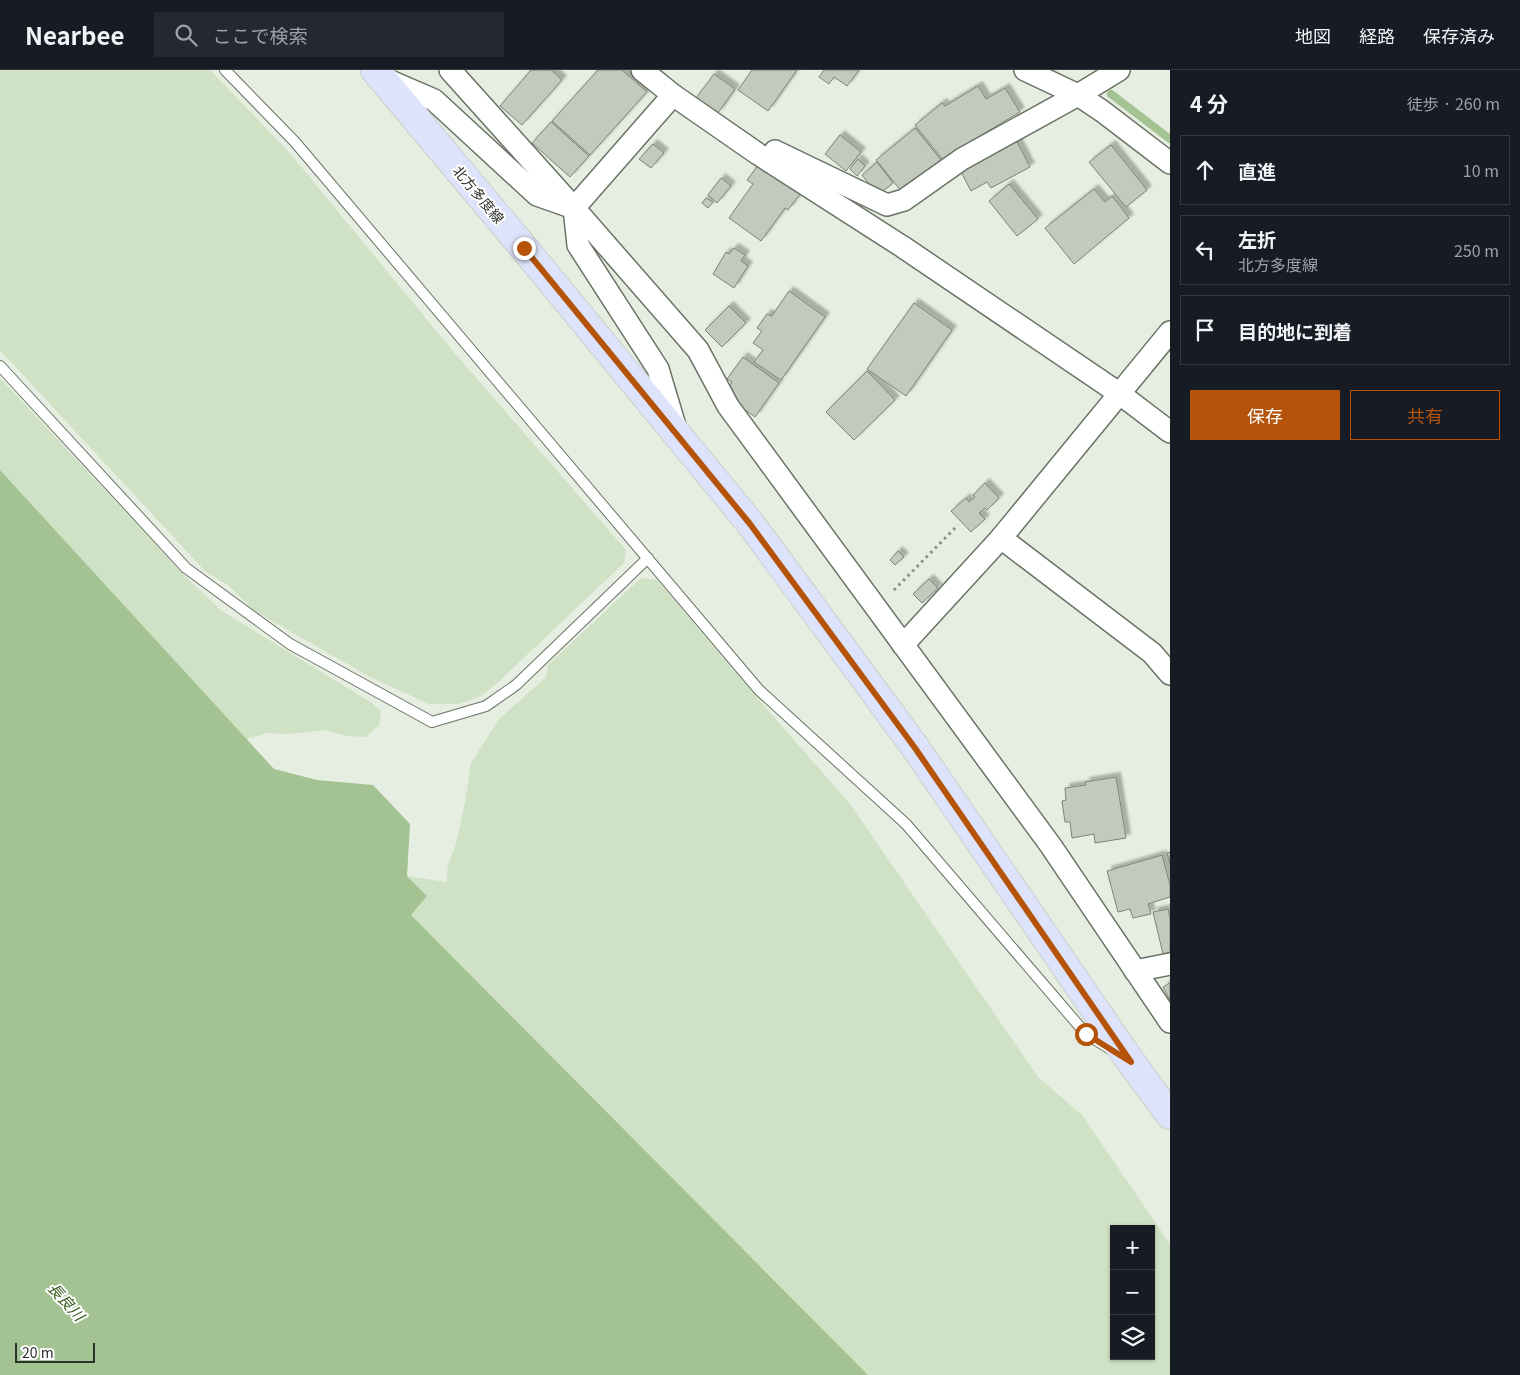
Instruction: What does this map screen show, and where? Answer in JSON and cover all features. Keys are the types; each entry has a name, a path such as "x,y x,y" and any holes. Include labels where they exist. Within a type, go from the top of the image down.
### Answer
{"main road":[{"name":"北方多度線","path":"378,73 750,524 915,748 1131,1062 1170,1115"}],"street":[{"path":"450,70 698,350 728,406 1051,846 1170,1022"},
{"path":"642,70 673,95 758,154 903,247 1120,394 1170,432"},
{"path":"1025,70 1078,95 1170,163"},
{"path":"758,154 771,149 887,205 904,200 962,159 1078,95 1119,70"},
{"path":"378,73 434,100 537,195 574,208"},
{"path":"673,95 574,208 578,245 658,369 678,436"},
{"path":"903,645 1001,538 1170,332"},
{"path":"1001,538 1152,653 1170,674"},
{"path":"1135,971 1170,964"}],"lane":[{"path":"225,70 295,142 759,690 906,824 1086,1034 1131,1062"},
{"path":"0,366 186,568 290,644 432,722 486,706 516,685 648,558"}],"path":[{"path":"876,608 958,525"}],"shaded area":[{"path":"0,70 210,70 288,151 457,356 626,550 624,563 495,685 481,696 459,704 429,704 370,677 255,611 228,585 205,571 0,350"},
{"path":"0,378 192,583 222,611 372,703 381,711 379,725 366,737 348,736 325,730 289,734 268,733 246,739 0,470"},
{"path":"0,470 274,769 317,780 373,785 410,824 407,876 427,896 411,915 868,1375 0,1375"},
{"path":"641,578 657,580 850,804 1038,1077 1082,1115 1170,1244 1170,1375 868,1375 411,915 427,896 407,876 446,882 448,865 455,847 465,803 471,763 499,719 546,677 548,665"}],"building":[{"path":"531,70 551,70 562,80 522,125 500,106"},
{"path":"598,70 622,70 647,92 590,155 552,121"},
{"path":"752,70 797,70 768,111 738,90"},
{"path":"824,70 859,70 847,86 834,77 829,84 819,77"},
{"path":"714,74 735,89 718,113 696,98"},
{"path":"978,86 986,99 1005,88 1020,112 943,160 915,125 942,103 945,106"},
{"path":"551,122 589,156 570,177 532,143"},
{"path":"915,128 941,160 901,191 876,160"},
{"path":"840,135 861,152 846,171 825,154"},
{"path":"1015,138 1030,167 991,188 987,182 971,191 959,168"},
{"path":"653,144 664,153 651,168 639,159"},
{"path":"1111,145 1147,190 1126,207 1089,162"},
{"path":"858,159 865,166 857,176 850,169"},
{"path":"877,162 893,183 878,195 862,175"},
{"path":"759,164 800,194 788,210 785,208 761,241 729,218 753,184 747,180"},
{"path":"721,178 731,186 717,203 708,195"},
{"path":"1009,184 1038,219 1017,236 989,201"},
{"path":"1094,189 1105,202 1112,196 1129,218 1074,264 1045,228"},
{"path":"706,198 713,202 708,208 702,203"},
{"path":"734,248 745,255 741,261 748,266 734,288 713,274 726,252 729,254"},
{"path":"789,291 825,317 781,380 754,362 763,350 753,343 762,331 757,328 767,314 772,316"},
{"path":"914,303 952,330 906,396 867,369"},
{"path":"729,306 746,323 722,347 705,330"},
{"path":"743,357 779,383 755,417 741,407 730,385 732,382 727,379"},
{"path":"867,371 895,400 854,440 826,412"},
{"path":"985,483 999,498 987,510 985,508 979,513 985,519 971,532 951,511 966,498 969,502"},
{"path":"898,551 904,557 895,565 890,560"},
{"path":"929,579 938,588 922,603 913,594"},
{"path":"1116,777 1126,838 1095,843 1094,834 1072,838 1070,822 1065,822 1062,801 1066,800 1065,788 1086,785 1085,782"},
{"path":"1170,852 1170,865 1167,853"},
{"path":"1162,855 1170,885 1170,897 1148,904 1151,914 1133,918 1130,909 1118,912 1107,871"},
{"path":"1168,909 1170,918 1170,952 1163,954 1153,912"},
{"path":"1170,983 1170,1000 1163,987"}],"waterway":[{"path":"1111,94 1170,139"}],"route":[{"path":"524,248 750,524 915,748 1131,1062 1086,1034"}],"water label":[{"name":"長良川","path":"67,1301"}]}
